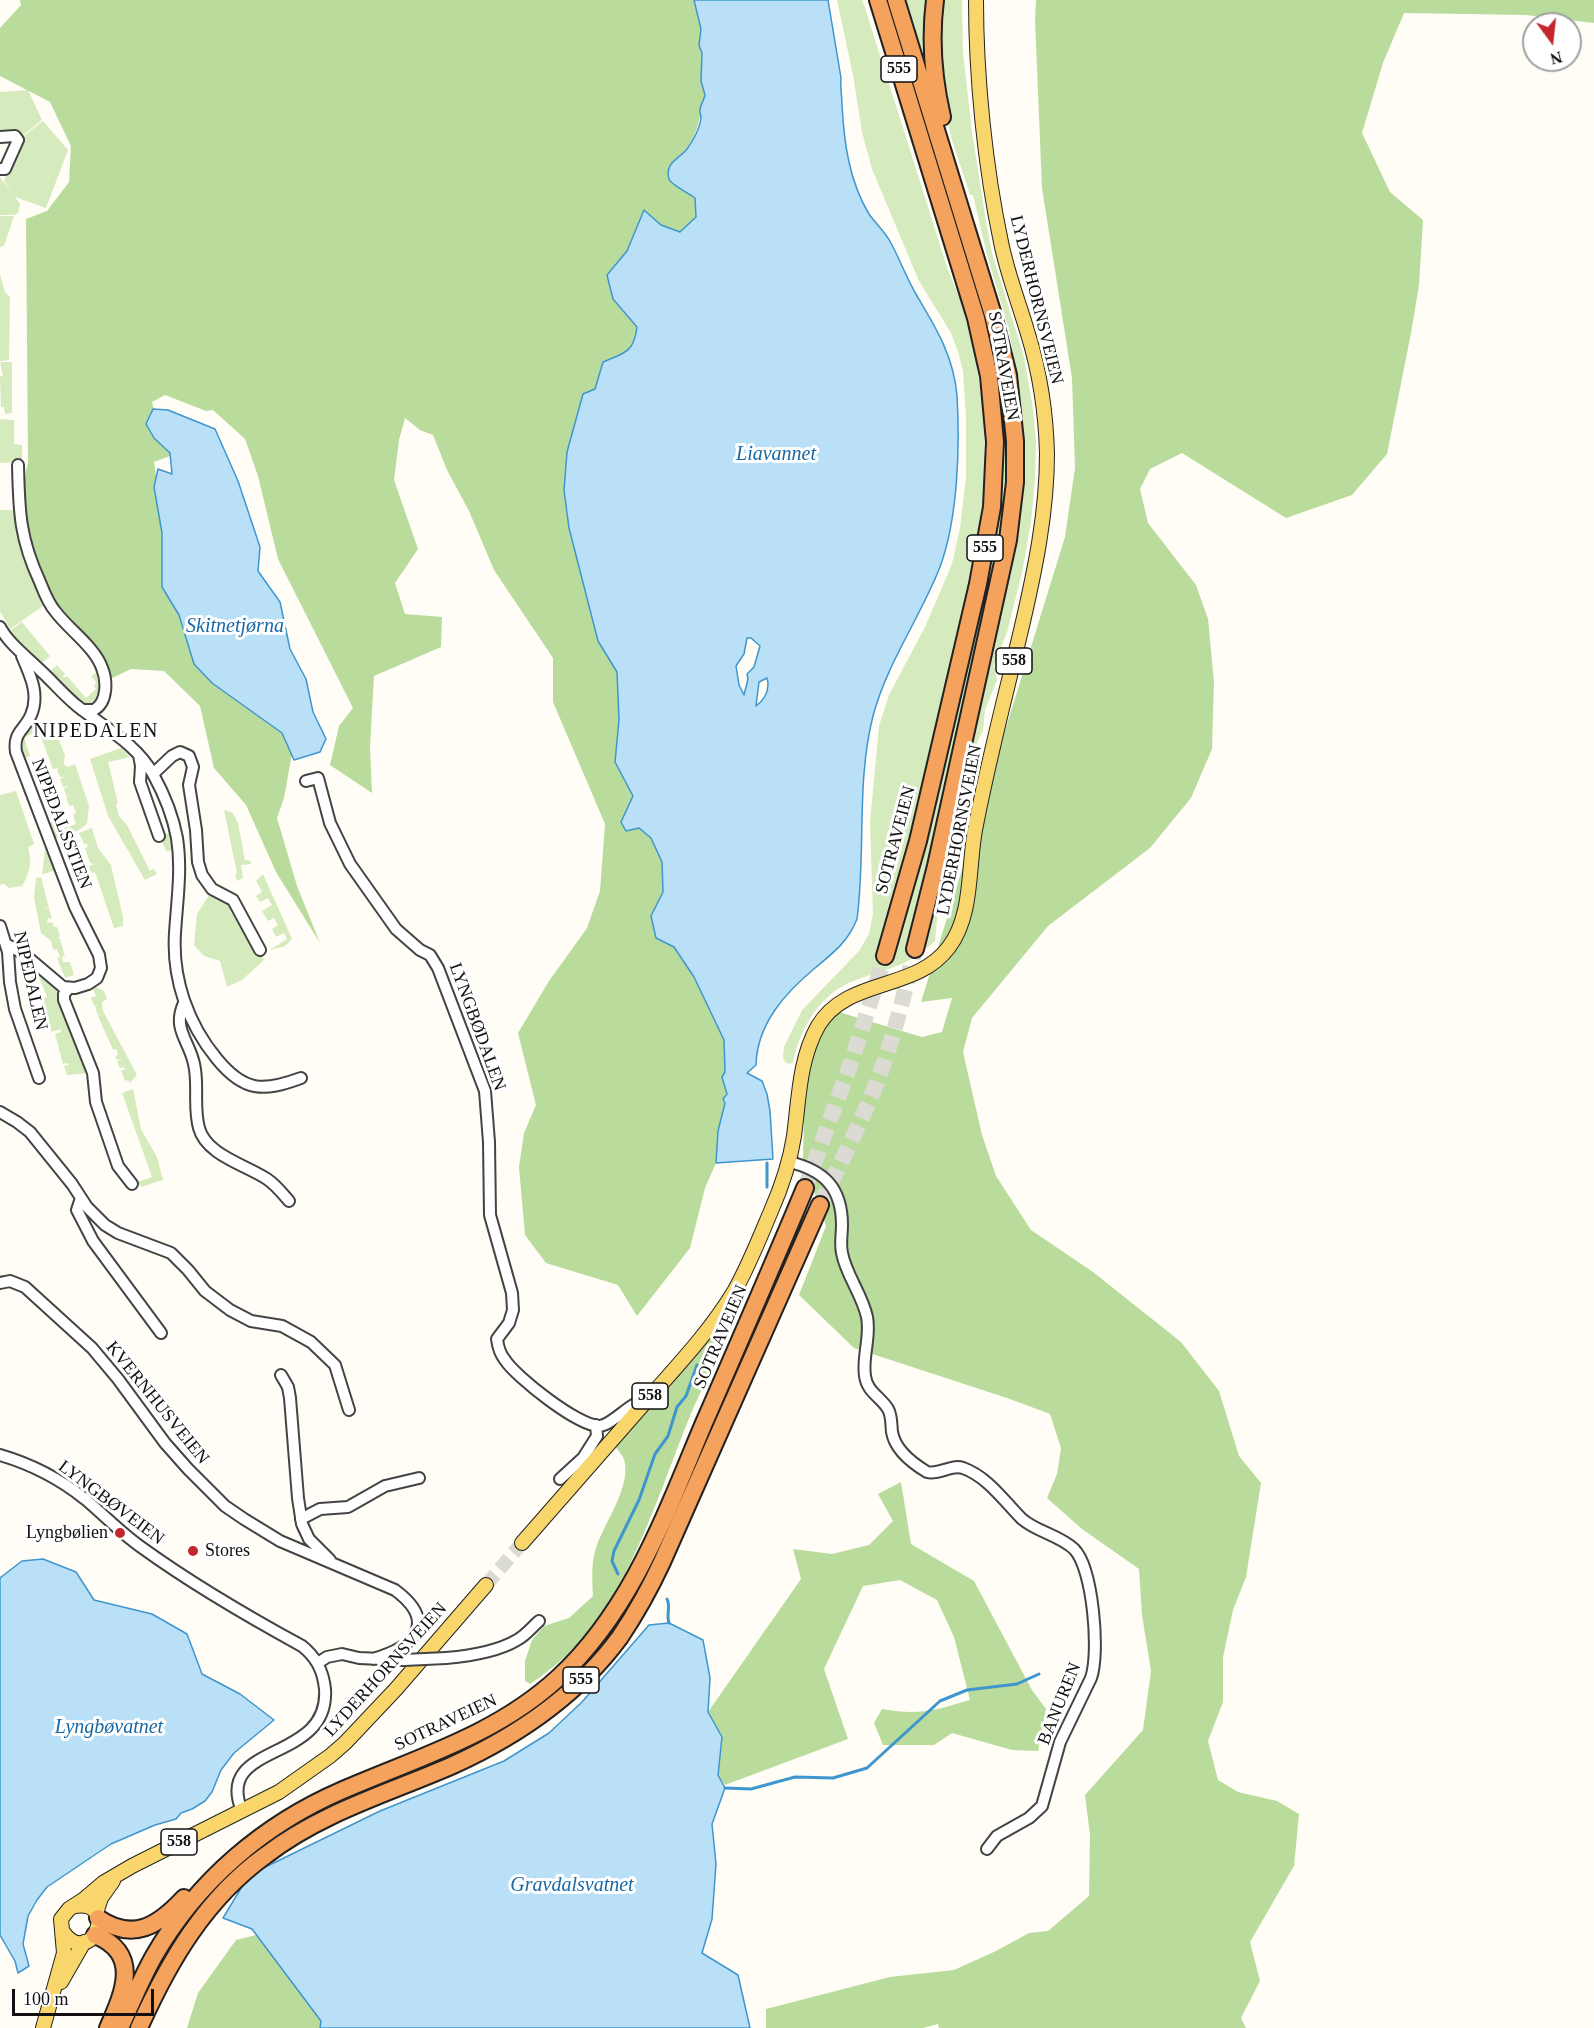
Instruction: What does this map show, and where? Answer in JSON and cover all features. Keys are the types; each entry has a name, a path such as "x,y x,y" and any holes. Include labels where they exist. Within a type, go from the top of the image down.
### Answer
{"highway":[{"name":"555","path":"868,0 892,71 921,139"},
{"name":"SOTRAVEIEN","path":"878,0 966,280 983,350 993,409 994,481 987,538 960,660 918,841 885,956"},
{"name":"SOTRAVEIEN","path":"896,0 993,315 1008,375 1015,441 1015,482 1008,540 999,586 915,949"},
{"name":"555","path":"935,0 932,48 936,87 964,195 974,248"},
{"name":"SOTRAVEIEN","path":"120,2028 155,1954 183,1912 205,1886 253,1841 307,1807 343,1790 447,1749 507,1718 534,1699 583,1652 617,1608 646,1555 733,1359 805,1188"},
{"name":"SOTRAVEIEN","path":"139,2028 158,1986 196,1923 239,1877 266,1855 308,1827 338,1812 452,1765 513,1734 543,1713 596,1665 633,1616 662,1562 820,1205"},
{"name":"555","path":"97,1916 114,1928 122,1930 139,1929 157,1922 224,1857 253,1841"},
{"path":"90,1939 109,1942 118,1952 125,1977 123,1993 108,2028"},
{"name":"555","path":"145,2028 158,1986"}],"main road":[{"name":"LYDERHORNSVEIEN","path":"522,1543 586,1462 640,1408 708,1330 734,1291 779,1193 789,1162 801,1076 811,1042 823,1019 849,997 913,975 928,967 947,950 960,928 975,829 1040,539 1047,474 1043,400 1034,355 1008,268 996,218 980,82 976,0"},
{"name":"LYDERHORNSVEIEN","path":"75,1906 103,1883 296,1782 345,1743 396,1689 486,1585"},
{"name":"LYDERHORNSVEIEN","path":"97,1916 101,1898 117,1876"},
{"path":"75,1906 88,1906 97,1916"},
{"name":"558","path":"43,2028 64,1953 61,1919 64,1913 75,1906"},
{"name":"558","path":"49,2006 64,1976 98,1930 97,1916"},
{"path":"63,1932 72,1941 90,1939"}],"street":[{"path":"0,137 15,136 18,140 5,168 0,169"},
{"path":"18,465 21,525 28,556 53,609 97,658 104,674 105,690 101,704 94,710 82,710"},
{"path":"0,627 20,652 82,710 138,755 153,774 168,807 177,838 179,874 174,944 184,1003 199,1035 222,1065 248,1085 279,1087 301,1078"},
{"name":"NIPEDALSSTIEN","path":"20,652 32,680 35,695 32,714 15,738 16,752 75,907 101,961 97,978 82,986 69,988"},
{"path":"153,774 172,756 180,752 192,760 193,767 189,785 198,862 202,875 212,889 233,900 260,950"},
{"path":"138,755 141,766 140,782 159,836"},
{"name":"LYNGBØDALEN","path":"306,781 318,778 330,823 350,864 386,916 404,937 433,958 443,978 485,1091 489,1142 490,1215 512,1293 513,1310 509,1323 498,1335 498,1347 508,1364 530,1385 571,1415 596,1425"},
{"name":"NIPEDALEN","path":"0,926 6,944 15,1009 39,1078"},
{"path":"6,944 24,954 57,983 69,988 64,994 64,1000 93,1073 96,1102 118,1166 132,1184"},
{"path":"184,1003 179,1025 194,1064 197,1114 201,1133 214,1149 270,1180 289,1201"},
{"path":"0,1112 25,1128 96,1216 111,1230 171,1253 205,1291 230,1310 251,1321 282,1326 310,1342 335,1365 350,1410"},
{"name":"BANUREN","path":"789,1162 802,1165 821,1175 830,1184 840,1201 842,1252 867,1317 869,1340 865,1363 866,1381 872,1393 888,1410 895,1444 927,1472 933,1473 958,1467 968,1471 999,1492 1024,1521 1072,1547 1085,1570 1095,1635 1095,1657 1091,1678 1060,1742 1042,1806 1029,1818 997,1836 987,1849"},
{"path":"81,1198 77,1210 93,1241 160,1333"},
{"name":"KVERNHUSVEIEN","path":"0,1283 10,1281 25,1287 92,1348 118,1379 159,1436 225,1506 244,1520 280,1540 395,1590 405,1597 413,1607 418,1619 417,1630 412,1639 395,1652 373,1659"},
{"path":"281,1375 288,1387 290,1398 301,1519 309,1539 332,1562"},
{"path":"560,1479 586,1462 597,1436 596,1425 606,1423 635,1404 640,1408"},
{"name":"LYNGBØVEIEN","path":"0,1455 34,1467 65,1485 85,1499 111,1524 142,1548 214,1595 302,1646 318,1663"},
{"path":"301,1519 320,1509 348,1507 385,1486 419,1478"},
{"path":"242,1811 236,1790 238,1779 243,1773 259,1760 299,1739 318,1720 322,1712 325,1692 318,1663 327,1657 342,1654 373,1659 404,1660 446,1658 479,1653 516,1641 538,1621"}],"green space":[{"path":"20,0 694,0 701,29 699,45 702,53 701,81 705,95 693,138 675,159 679,186 697,201 696,217 680,233 661,225 644,211 627,251 607,274 613,299 637,327 636,335 631,347 603,362 595,389 567,452 564,489 569,528 598,641 617,672 619,720 615,762 633,796 639,828 651,838 662,862 663,892 651,916 656,938 674,946 694,977 724,1040 727,1094 718,1131 716,1163 705,1188 690,1248 637,1316 618,1285 546,1263 525,1235 519,1167 524,1133 536,1105 518,1033 549,981 587,928 600,891 605,824 553,702 553,658 494,570 433,435 420,430 405,418 399,440 394,480 418,549 395,583 405,614 442,617 441,647 374,676 370,747 372,793 330,765 339,726 353,708 278,559 258,476 245,439 213,410 206,411 165,395 152,402 159,429 176,448 170,456 154,462 164,531 296,731 284,798 277,818 297,886 320,943 276,872 246,805 214,768 200,706 164,671 131,669 104,682 85,651 39,595 22,490 28,462 26,219 47,211 69,182 71,146 50,102 0,76 0,28 21,5"},
{"path":"837,0 862,0 864,5 948,270 961,301 973,346 984,417 985,482 971,578 914,823 879,942 879,955 942,777 940,777 1001,474 933,150 886,0 889,0 990,328 1000,371 1009,458 1000,544 909,939 957,808 1018,534 1025,475 1020,395 1009,330 987,255 973,195 970,195 951,137 941,89 941,0 962,0 963,53 972,132 992,253 1024,357 1036,442 1035,479 1031,522 1022,573 1007,632 994,665 997,680 985,710 983,730 977,743 977,761 966,787 953,861 938,907 935,941 906,962 856,980 832,993 807,1024 793,1062 790,1064 786,1063 783,1058 784,1047 802,1010 859,951 869,934 873,914 870,822 879,726 889,695 925,627 952,564 960,528 966,478 966,418 963,371 958,352 951,333 919,281 872,169 862,132"},
{"path":"904,0 929,0 928,68 925,69"},
{"path":"1036,0 1594,0 1594,23 1582,22 1582,12 1522,12 1522,15 1404,13 1383,63 1362,133 1390,192 1423,220 1419,285 1387,454 1352,495 1286,518 1182,453 1150,469 1140,489 1148,523 1196,585 1208,619 1214,682 1212,749 1191,798 1150,848 1048,926 972,1018 963,1052 982,1135 996,1176 1031,1230 1093,1272 1181,1342 1219,1391 1239,1456 1261,1483 1246,1577 1233,1610 1223,1657 1223,1702 1208,1741 1218,1780 1238,1792 1277,1801 1299,1814 1294,1866 1250,1942 1260,1981 1241,2018 1246,2028 939,2028 938,2024 923,2028 766,2028 766,2009 890,1977 954,1970 1029,1933 1048,1931 1089,1896 1090,1835 1085,1795 1143,1730 1151,1671 1142,1615 1139,1569 1082,1529 1047,1498 1057,1474 1061,1448 1050,1414 854,1348 799,1295 826,1226 803,1159 805,1070 822,1007 922,1037 942,1032 952,998 921,1002 1065,537 1075,468 1072,378 1042,188"},
{"path":"28,90 42,120 22,136 0,135 0,92"},
{"path":"43,121 68,150 46,208 15,197 20,204 18,213 0,215 0,177 13,195 4,181 22,137"},
{"path":"0,216 14,216 4,246 0,247"},
{"path":"0,274 5,292 10,297 9,360 0,361"},
{"path":"0,362 12,362 12,413 5,414 4,407 1,407 0,376 3,376"},
{"path":"0,419 14,420 14,444 22,445 22,462 0,463"},
{"path":"0,510 15,510 20,547 43,606 10,629 0,611"},
{"path":"22,622 50,656 41,664 15,639 11,630"},
{"path":"57,665 65,674 64,678 67,676 86,698 96,689 94,687 96,682 91,676 100,670 98,696 92,704 87,706 78,701 49,672"},
{"path":"34,717 39,731 45,730 49,739 58,737 65,755 64,765 68,767 75,764 89,806 87,824 77,831 53,839 47,823 59,820 60,823 56,824 56,827 61,826 62,829 76,824 73,815 76,813 73,805 69,806 66,797 70,795 66,796 64,789 69,786 63,787 60,779 64,777 60,777 57,770 59,768 53,769 39,732 24,737 30,756 22,760 19,737"},
{"path":"121,748 130,757 108,762 119,816 127,825 150,871 154,869 157,874 145,880 108,816 90,759"},
{"path":"16,791 34,844 28,847 30,867 22,886 9,888 4,884 0,885 0,795"},
{"path":"224,810 233,813 238,823 245,860 251,861 251,864 241,865 243,878 237,881 235,875 237,873"},
{"path":"92,828 98,848 111,865 123,926 114,928 95,872 91,873 89,866 94,864 90,863 85,848 88,847 87,844 84,844 79,833"},
{"path":"172,832 174,849 167,852 160,838"},
{"path":"49,847 58,870 42,874 45,849"},
{"path":"263,874 292,939 285,946 270,950 287,939 284,933 276,937 272,929 278,925 274,918 268,921 262,911 272,905 268,898 260,902 256,896 262,892 256,881"},
{"path":"41,877 49,908 43,909 49,909 52,919 48,918 47,923 52,922 54,927 57,927 60,937 57,937 60,939 65,956 62,957 63,962 70,962 74,975 65,978 57,958 60,957 57,949 53,950 51,941 41,933 34,898 36,878"},
{"path":"211,892 232,905 264,960 242,980 227,987 220,961 204,956 194,945 197,914"},
{"path":"44,976 55,988 89,1073 67,1075 64,1066 69,1065 68,1063 63,1064 55,1034 61,1032 61,1029 51,1032 42,999 47,997 39,977"},
{"path":"91,985 104,991 107,999 102,1002 103,1011 137,1075 130,1083 128,1080 125,1081 121,1070 125,1070 124,1067 120,1068 117,1062 121,1059 117,1060 116,1049 113,1050 98,1016 102,1014 98,1015 95,1007 98,1005 94,1006 91,998 96,996 93,989 88,991 87,988"},
{"path":"133,1089 141,1129 157,1157 163,1180 141,1187 138,1182 152,1177 122,1093"},
{"path":"729,1320 732,1324 728,1338 692,1411 629,1566 610,1600 588,1632 561,1660 530,1684 525,1681 525,1661 532,1640 544,1626 569,1618 593,1596 592,1570 595,1551 625,1478 623,1457 615,1446 695,1358 723,1323"},
{"path":"901,1482 911,1544 974,1581 1032,1690 1046,1709 1038,1751 1012,1750 952,1733 934,1745 883,1745 874,1723 882,1709 906,1712 927,1711 970,1700 954,1637 937,1600 900,1580 863,1586 824,1669 848,1739 725,1785 718,1775 722,1737 708,1712 801,1579 793,1549 832,1554 869,1545 893,1521 878,1494"},
{"path":"256,1935 321,2021 320,2028 187,2028 198,1993 236,1940"}],"water":[{"name":"Liavannet","path":"694,0 828,0 841,78 846,147 852,175 869,214 891,243 913,290 943,343 955,382 958,416 958,460 954,505 946,548 932,586 895,659 873,716 863,792 860,894 857,919 839,946 783,999 761,1036 756,1065 747,1073 762,1081 767,1094 773,1159 716,1163 718,1131 725,1103 723,1099 727,1094 722,1077 725,1072 724,1040 694,977 674,947 656,938 651,916 663,892 662,862 651,838 639,828 626,831 621,822 633,796 615,762 619,720 617,672 598,641 569,528 564,490 567,452 583,394 595,389 603,362 631,347 636,335 637,327 613,299 607,275 627,251 644,210 661,225 680,232 696,217 695,198 673,184 668,173 674,161 692,142 701,118 700,109 705,95 701,81 702,53 699,45 701,29","holes":["747,638 751,638 760,646 754,667 747,674 744,695 739,685 736,666 744,654","767,678 766,694 756,706 759,682"]},
{"name":"Skitnetjørna","path":"153,409 168,410 215,429 238,481 260,547 258,571 280,602 290,649 306,679 313,712 326,739 320,752 294,760 282,733 212,683 194,664 179,615 162,587 162,533 154,487 158,469 172,474 170,453 154,438 146,424"},
{"name":"Lyngbøvatnet","path":"43,1559 76,1572 94,1600 152,1614 187,1634 202,1674 240,1694 274,1720 234,1753 221,1770 212,1792 205,1801 181,1813 176,1819 155,1825 111,1844 47,1887 28,1916 23,1944 29,1966 18,1973 15,1961 0,1935 0,1578 22,1561"},
{"name":"Gravdalsvatnet","path":"669,1623 703,1640 710,1678 708,1712 722,1737 718,1775 725,1788 712,1824 716,1864 712,1919 702,1953 738,1975 750,2028 320,2028 321,2021 252,1929 223,1918 249,1875 380,1811 504,1761 549,1733 582,1702 649,1625"}],"waterway":[{"path":"767,1163 767,1187"},
{"path":"618,1574 612,1561 614,1551 639,1500 655,1454 668,1436 677,1407 686,1396 697,1365"},
{"path":"667,1599 669,1623"},
{"path":"725,1788 751,1789 795,1777 833,1778 867,1768 940,1701 967,1690 1017,1684 1039,1674"}],"tunnel":[{"path":"820,1205 880,1074 895,1028 915,949"},
{"path":"805,1188 852,1060 885,956"},
{"path":"486,1585 522,1543"}],"place":[{"name":"Lyngbølien","path":"120,1533"},
{"name":"Stores","path":"193,1551"}],"district":[{"name":"NIPEDALEN","path":"96,732"}]}
